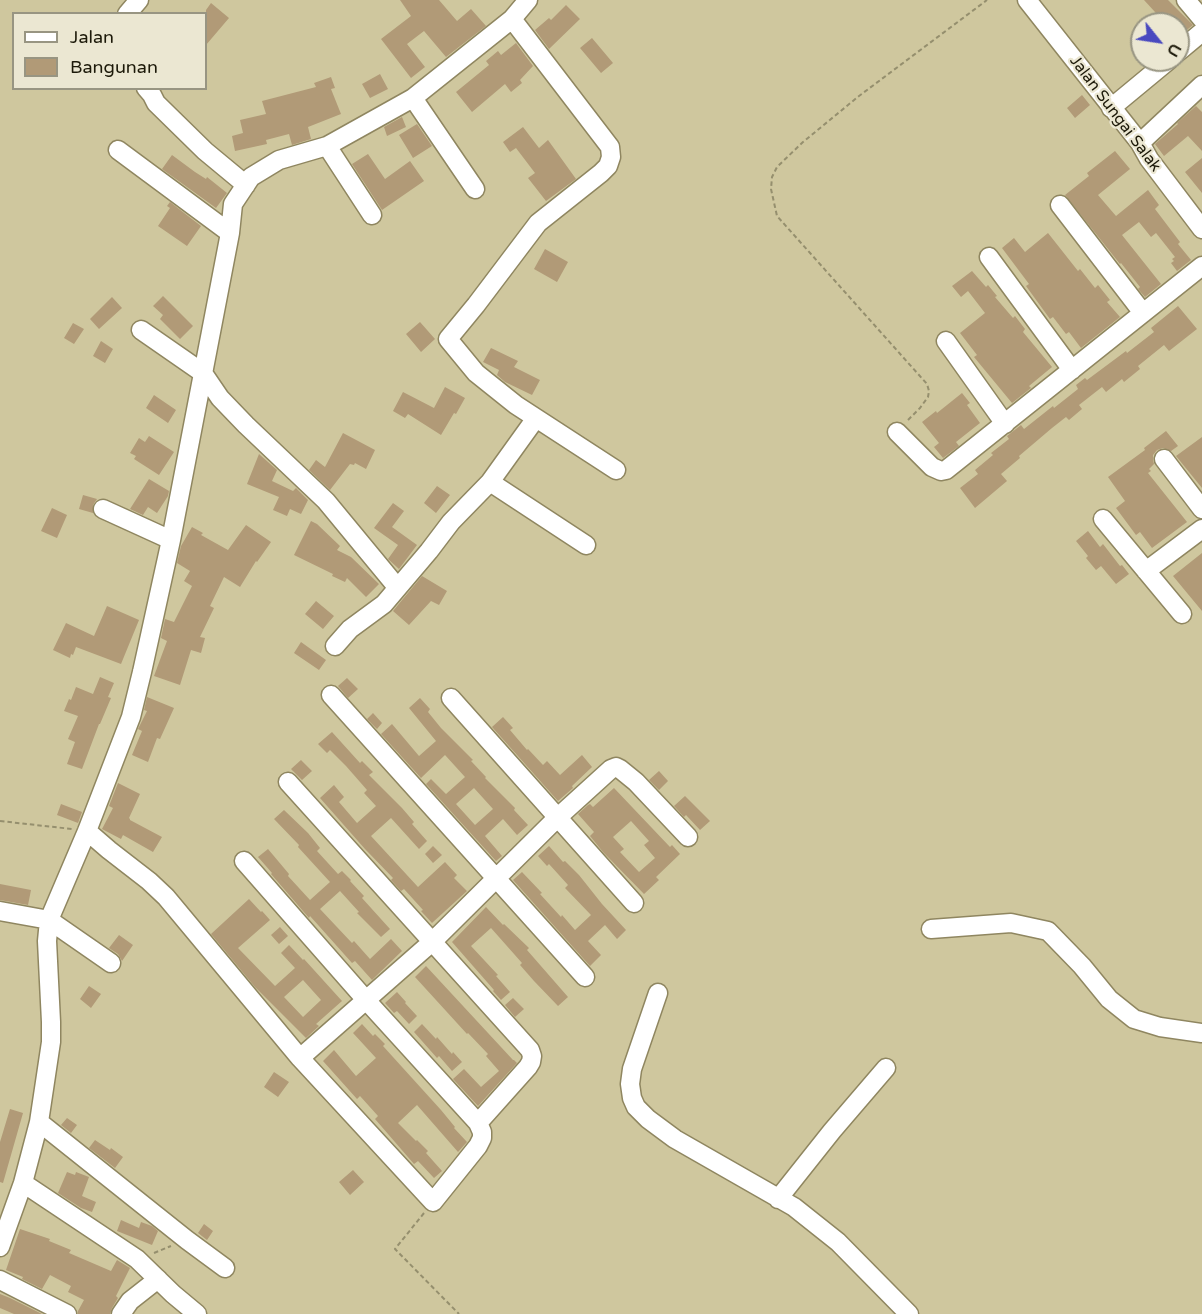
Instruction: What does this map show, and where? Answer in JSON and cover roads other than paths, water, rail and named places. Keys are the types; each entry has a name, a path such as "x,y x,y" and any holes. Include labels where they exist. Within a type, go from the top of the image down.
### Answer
{"street":[{"path":"129,12 140,0"},
{"path":"0,1247 23,1183 39,1122 51,1042 49,920 87,831 130,717 142,672 171,540 230,233 232,204 251,177 279,160 327,146 413,98 512,19 528,0"},
{"name":"Jalan Sungai Salak","path":"1026,0 1140,143 1149,159 1202,229"},
{"path":"1186,0 1202,19"},
{"path":"512,19 609,147 611,157 608,166 601,173 538,223 448,339 476,373 516,405 616,470"},
{"path":"1190,42 1202,32"},
{"path":"1111,108 1154,72"},
{"path":"1140,143 1202,85"},
{"path":"148,90 156,103 205,151 246,185"},
{"path":"413,98 475,189"},
{"path":"327,146 372,215"},
{"path":"118,150 230,233"},
{"path":"1060,205 1143,313"},
{"path":"989,257 1072,370"},
{"path":"897,432 932,467 941,471 951,466 1202,266"},
{"path":"141,330 203,373 220,398 326,501 397,587"},
{"path":"946,340 1005,424"},
{"path":"335,646 350,629 384,604 451,522 490,482 536,418"},
{"path":"1164,459 1202,509"},
{"path":"490,482 586,545"},
{"path":"103,509 171,540"},
{"path":"1103,519 1182,614"},
{"path":"1146,571 1202,529"},
{"path":"331,695 585,977"},
{"path":"451,698 634,903"},
{"path":"300,1058 432,942 557,818 611,769 616,767 620,769 636,782 688,837"},
{"path":"288,782 530,1050 532,1056 528,1067 478,1123"},
{"path":"87,831 166,897 300,1058 433,1202 478,1146 482,1138 478,1123 244,861"},
{"path":"0,911 49,920 111,963"},
{"path":"931,929 1011,923 1048,932 1082,966 1108,999 1134,1018 1160,1027 1202,1033"},
{"path":"658,993 632,1069 630,1084 636,1107 675,1139 794,1207 838,1242 909,1314"},
{"path":"778,1199 885,1068"},
{"path":"39,1122 225,1268"},
{"path":"23,1183 137,1259 172,1294 197,1314"},
{"path":"121,1314 130,1301 158,1279"},
{"path":"0,1280 67,1314"}]}
